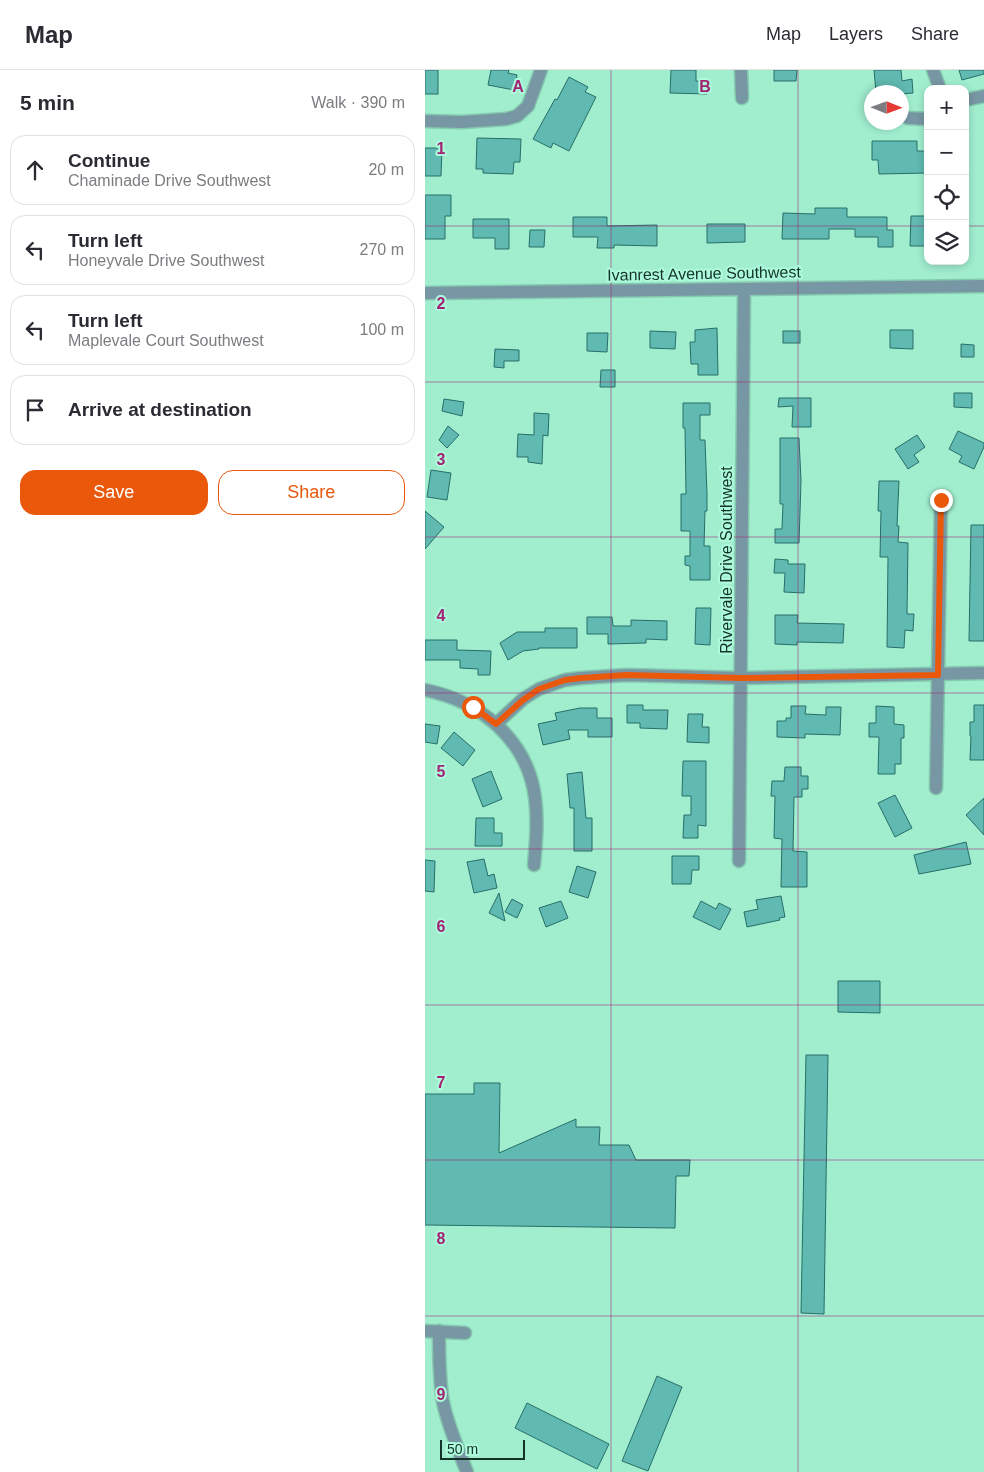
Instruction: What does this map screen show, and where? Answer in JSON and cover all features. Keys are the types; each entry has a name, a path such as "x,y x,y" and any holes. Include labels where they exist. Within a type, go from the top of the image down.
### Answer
{"street":[{"path":"425,121 462,122 506,119 517,116 528,106 541,70"},
{"path":"741,70 742,98"},
{"path":"933,70 938,85"},
{"path":"969,99 984,96"},
{"path":"909,118 924,119"},
{"name":"Ivanrest Avenue Southwest","path":"425,293 984,286"},
{"name":"Rivervale Drive Southwest","path":"739,861 744,289"},
{"path":"937,788 941,500"},
{"path":"496,724 529,695 547,686 571,679 627,675 741,678 984,674"},
{"path":"425,690 460,700 496,724 517,750 528,770 535,802 537,823 534,866"},
{"path":"425,1331 465,1333"},
{"path":"439,1331 443,1400 454,1441 467,1472"}],"building":[{"path":"425,70 438,70 438,94 425,94"},
{"path":"491,70 509,70 508,73 517,75 514,90 488,85"},
{"path":"671,70 696,70 696,81 707,81 707,94 670,93"},
{"path":"774,70 797,70 796,81 774,81"},
{"path":"874,70 901,70 902,81 912,79 913,93 909,93 909,85 875,85"},
{"path":"959,70 984,70 984,74 962,80"},
{"path":"569,77 588,87 585,92 596,97 569,151 553,143 551,148 533,139"},
{"path":"477,138 521,139 520,162 514,162 513,174 483,173 483,169 476,169"},
{"path":"872,141 917,141 917,151 924,151 924,173 879,174 878,160 872,160"},
{"path":"425,148 442,148 441,176 425,176"},
{"path":"425,195 451,195 451,216 445,216 445,239 425,239"},
{"path":"815,208 847,208 847,217 887,217 887,230 893,230 893,247 878,247 878,237 855,237 855,229 829,229 829,239 782,239 783,213 815,214"},
{"path":"911,216 924,216 924,246 910,246"},
{"path":"573,217 607,217 607,226 657,225 657,246 614,245 614,248 597,248 598,237 573,237"},
{"path":"473,219 509,219 509,249 495,249 495,238 473,238"},
{"path":"707,224 745,224 745,242 707,243"},
{"path":"530,230 545,230 544,247 529,247"},
{"path":"717,328 718,375 698,375 698,364 691,364 690,342 695,342 695,330"},
{"path":"890,330 913,330 913,349 890,348"},
{"path":"650,331 676,332 675,349 650,348"},
{"path":"783,331 800,331 800,343 783,343"},
{"path":"587,333 608,333 607,352 587,351"},
{"path":"961,344 974,345 974,357 961,357"},
{"path":"495,349 519,350 519,361 504,361 504,368 494,367"},
{"path":"601,370 615,370 615,387 600,387"},
{"path":"954,393 972,393 972,408 954,407"},
{"path":"779,398 811,398 811,427 792,427 793,406 778,407"},
{"path":"444,399 464,402 462,416 442,411"},
{"path":"683,403 710,403 710,415 700,415 700,440 705,440 707,511 705,511 704,546 710,546 710,580 690,580 690,566 685,565 685,556 690,556 690,531 681,531 681,494 686,494"},
{"path":"534,413 549,414 548,436 543,435 542,464 528,462 528,457 517,457 518,434 534,435"},
{"path":"448,426 459,435 447,448 439,440"},
{"path":"958,431 984,443 974,469 959,462 962,456 949,449"},
{"path":"917,435 925,447 914,455 919,462 908,469 895,449"},
{"path":"780,438 799,438 801,481 799,543 775,543 775,529 782,529 783,504 780,504"},
{"path":"431,470 451,473 447,500 427,497"},
{"path":"879,481 899,481 898,542 908,543 907,614 914,614 913,631 905,630 904,648 887,647 888,557 880,557 881,511 878,511"},
{"path":"425,511 444,527 425,549"},
{"path":"971,525 984,525 984,641 969,641"},
{"path":"775,559 788,560 788,564 805,564 804,593 784,592 785,573 774,573"},
{"path":"696,608 711,608 710,645 695,644"},
{"path":"775,615 798,615 797,623 844,624 843,643 797,642 797,645 775,644"},
{"path":"587,617 612,617 613,626 631,626 631,620 667,621 667,640 646,639 646,643 608,644 608,634 587,634"},
{"path":"545,628 577,628 577,648 539,648 523,651 508,660 500,643 517,632 545,632"},
{"path":"425,640 457,640 457,650 491,651 490,675 478,675 478,669 460,668 460,660 425,660"},
{"path":"627,705 643,705 643,710 668,710 667,729 640,728 640,723 627,723"},
{"path":"974,705 984,705 984,760 970,760 970,722 974,722"},
{"path":"791,706 806,706 805,714 826,715 826,707 841,707 840,735 805,734 805,738 777,737 777,721 786,721 786,718 791,718"},
{"path":"876,706 894,707 894,724 904,725 904,738 901,738 901,764 895,764 895,774 878,774 879,737 869,737 869,723 876,723"},
{"path":"580,708 597,708 597,718 612,718 612,737 588,737 588,730 568,730 570,739 543,745 538,724 557,720 555,713"},
{"path":"688,714 703,714 702,727 709,727 709,743 687,742"},
{"path":"425,724 440,726 437,744 425,742"},
{"path":"454,732 475,750 463,766 441,748"},
{"path":"683,761 706,761 706,826 698,825 698,838 683,838 684,815 691,815 691,796 682,796"},
{"path":"785,767 801,767 801,776 808,776 808,789 802,789 802,797 794,797 793,851 807,852 807,887 781,887 782,839 774,838 775,796 771,796 772,781 784,781"},
{"path":"491,771 502,799 483,807 472,779"},
{"path":"582,772 586,818 592,818 592,851 574,851 574,808 570,808 567,774"},
{"path":"895,795 912,828 895,837 878,803"},
{"path":"984,798 984,835 966,815"},
{"path":"476,818 494,818 494,833 502,833 502,846 475,846"},
{"path":"966,842 971,864 919,874 914,855"},
{"path":"672,856 699,856 699,870 692,870 691,884 672,884"},
{"path":"484,859 488,876 494,874 497,888 474,893 467,862"},
{"path":"425,860 435,861 434,892 425,891"},
{"path":"577,866 596,872 588,898 569,892"},
{"path":"499,893 505,921 489,913"},
{"path":"781,896 785,917 779,918 780,920 747,927 744,912 758,909 756,900"},
{"path":"512,899 523,905 517,918 505,912"},
{"path":"561,901 568,918 546,927 539,908"},
{"path":"701,901 716,909 719,903 731,909 720,930 693,917"},
{"path":"838,981 880,981 880,1013 838,1012"},
{"path":"806,1055 828,1055 824,1314 801,1313"},
{"path":"474,1083 500,1083 499,1153 576,1119 576,1127 600,1127 599,1145 629,1145 636,1160 690,1160 689,1176 676,1176 675,1228 425,1225 425,1094 474,1094"},
{"path":"657,1376 682,1387 648,1471 622,1461"},
{"path":"527,1403 609,1444 597,1469 515,1428"}],"route":[{"path":"473,707 496,724 515,706 539,689 565,680 581,678 627,675 741,678 938,675 941,500"}]}
